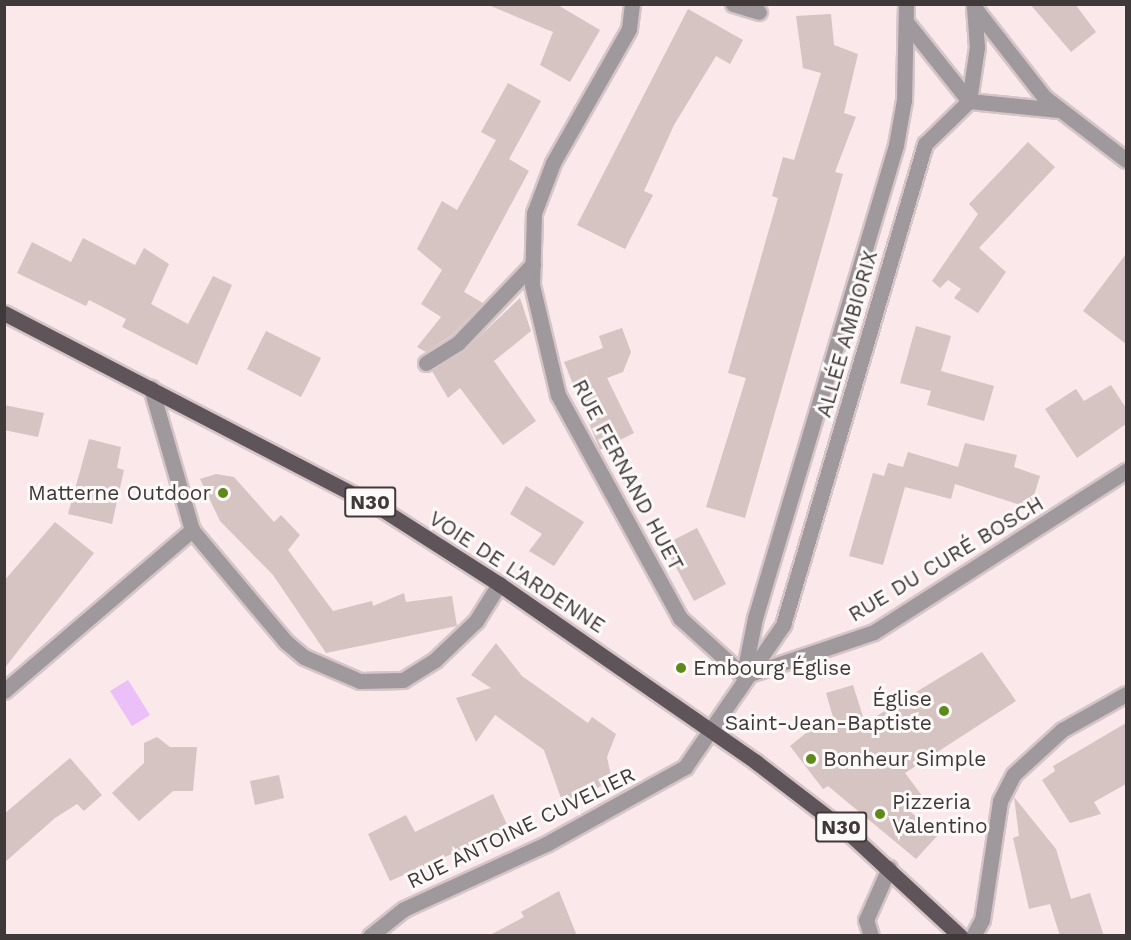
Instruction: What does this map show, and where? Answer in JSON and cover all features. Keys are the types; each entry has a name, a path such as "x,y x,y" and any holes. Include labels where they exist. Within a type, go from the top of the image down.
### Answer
{"main road":[{"name":"VOIE DE L'ARDENNE","path":"4,312 377,506 499,584 712,730 889,868 960,936"}],"street":[{"name":"RUE FERNAND HUET","path":"632,4 629,29 553,163 534,213 532,285 558,395 680,618 744,676"},
{"path":"733,4 759,12"},
{"name":"ALLÉE AMBIORIX","path":"744,676 755,618 896,145 907,23 906,4"},
{"path":"969,101 977,47 973,5"},
{"path":"973,5 1059,110 1126,160"},
{"path":"907,23 969,101 1059,110"},
{"name":"ALLÉE AMBIORIX","path":"712,730 744,676 783,625 926,144 969,101"},
{"path":"426,363 458,343 533,264"},
{"path":"151,388 192,530 286,642 304,657 360,681 403,680 435,660 476,621 499,584"},
{"name":"RUE DU CURÉ BOSCH","path":"744,676 874,632 1126,471"},
{"path":"4,691 192,530"},
{"path":"973,936 982,920 1000,801 1014,774 1062,730 1126,694"},
{"name":"RUE ANTOINE CUVELIER","path":"370,936 404,909 548,843 685,767 712,730"},
{"path":"871,936 866,920 889,868"}],"shaded area":[{"path":"128,680 150,715 132,726 110,691"}],"building":[{"path":"486,4 556,4 600,30 570,82 540,65 553,32"},
{"path":"1030,4 1075,4 1096,32 1071,52"},
{"path":"688,9 743,40 730,64 716,56 674,125 644,191 653,195 625,249 577,225"},
{"path":"831,14 834,45 858,54 844,113 856,117 835,172 843,174 745,518 706,507 746,378 728,373 778,198 772,196 783,157 794,160 821,73 803,68 796,16"},
{"path":"508,83 541,101 509,159 529,171 464,292 483,303 452,335 426,352 417,347 441,317 421,304 442,270 417,249 442,201 457,210 496,140 481,132"},
{"path":"1028,142 1055,167 979,248 1006,272 978,313 954,298 961,289 948,280 940,288 932,281 978,214 969,204"},
{"path":"83,238 135,265 144,248 169,264 151,304 188,324 213,276 232,285 197,365 122,327 126,319 89,300 86,306 17,273 32,242 71,262"},
{"path":"1126,254 1126,344 1083,311"},
{"path":"520,298 531,331 494,361 536,421 503,445 460,388 448,398 432,371 465,350"},
{"path":"916,326 951,336 941,371 994,386 984,421 927,405 931,391 900,383"},
{"path":"622,328 631,352 623,372 607,378 634,433 600,450 564,362 603,348 599,336"},
{"path":"266,331 321,358 301,397 247,369"},
{"path":"1111,385 1126,408 1126,424 1077,458 1045,409 1076,389 1084,401"},
{"path":"4,405 44,413 38,437 4,430"},
{"path":"89,439 121,447 117,468 124,470 112,524 68,514"},
{"path":"965,443 1017,455 1014,467 1040,476 1030,508 955,484 951,499 905,487 883,565 849,556 873,473 884,476 888,463 903,467 908,452 958,467"},
{"path":"216,474 234,477 274,522 281,515 300,535 288,550 333,611 372,601 373,606 404,593 406,602 452,596 457,626 326,653 273,575 220,521 200,479"},
{"path":"526,486 584,522 554,566 529,551 542,534 510,514"},
{"path":"55,522 94,553 4,669 4,581"},
{"path":"697,528 726,584 694,601 664,545"},
{"path":"496,643 522,676 588,723 592,717 616,734 607,757 612,781 563,804 544,750 495,715 476,742 456,698 491,688 471,675"},
{"path":"982,652 1016,701 905,773 923,797 908,810 939,834 916,859 828,786 823,789 790,746 806,733 806,723 833,717 826,693 853,685 865,723"},
{"path":"1126,723 1126,784 1094,802 1101,814 1070,823 1042,780 1055,771 1053,766"},
{"path":"157,737 170,747 197,747 193,791 173,791 139,821 112,793 144,763 144,743"},
{"path":"70,758 102,795 84,811 77,804 55,818 4,863 4,814"},
{"path":"279,775 284,798 255,805 250,781"},
{"path":"493,794 509,829 390,881 368,834 406,815 415,832"},
{"path":"1014,797 1056,849 1071,899 1090,893 1104,936 1060,936 1050,904 1029,909 1013,838 1019,836"},
{"path":"559,891 577,936 488,936 524,917 521,912"}],"place":[{"name":"Matterne Outdoor","path":"223,493"},
{"name":"Embourg Église","path":"681,668"},
{"name":"Église Saint-Jean-Baptiste","path":"944,711"},
{"name":"Bonheur Simple","path":"811,759"},
{"name":"Pizzeria Valentino","path":"880,814"}]}
